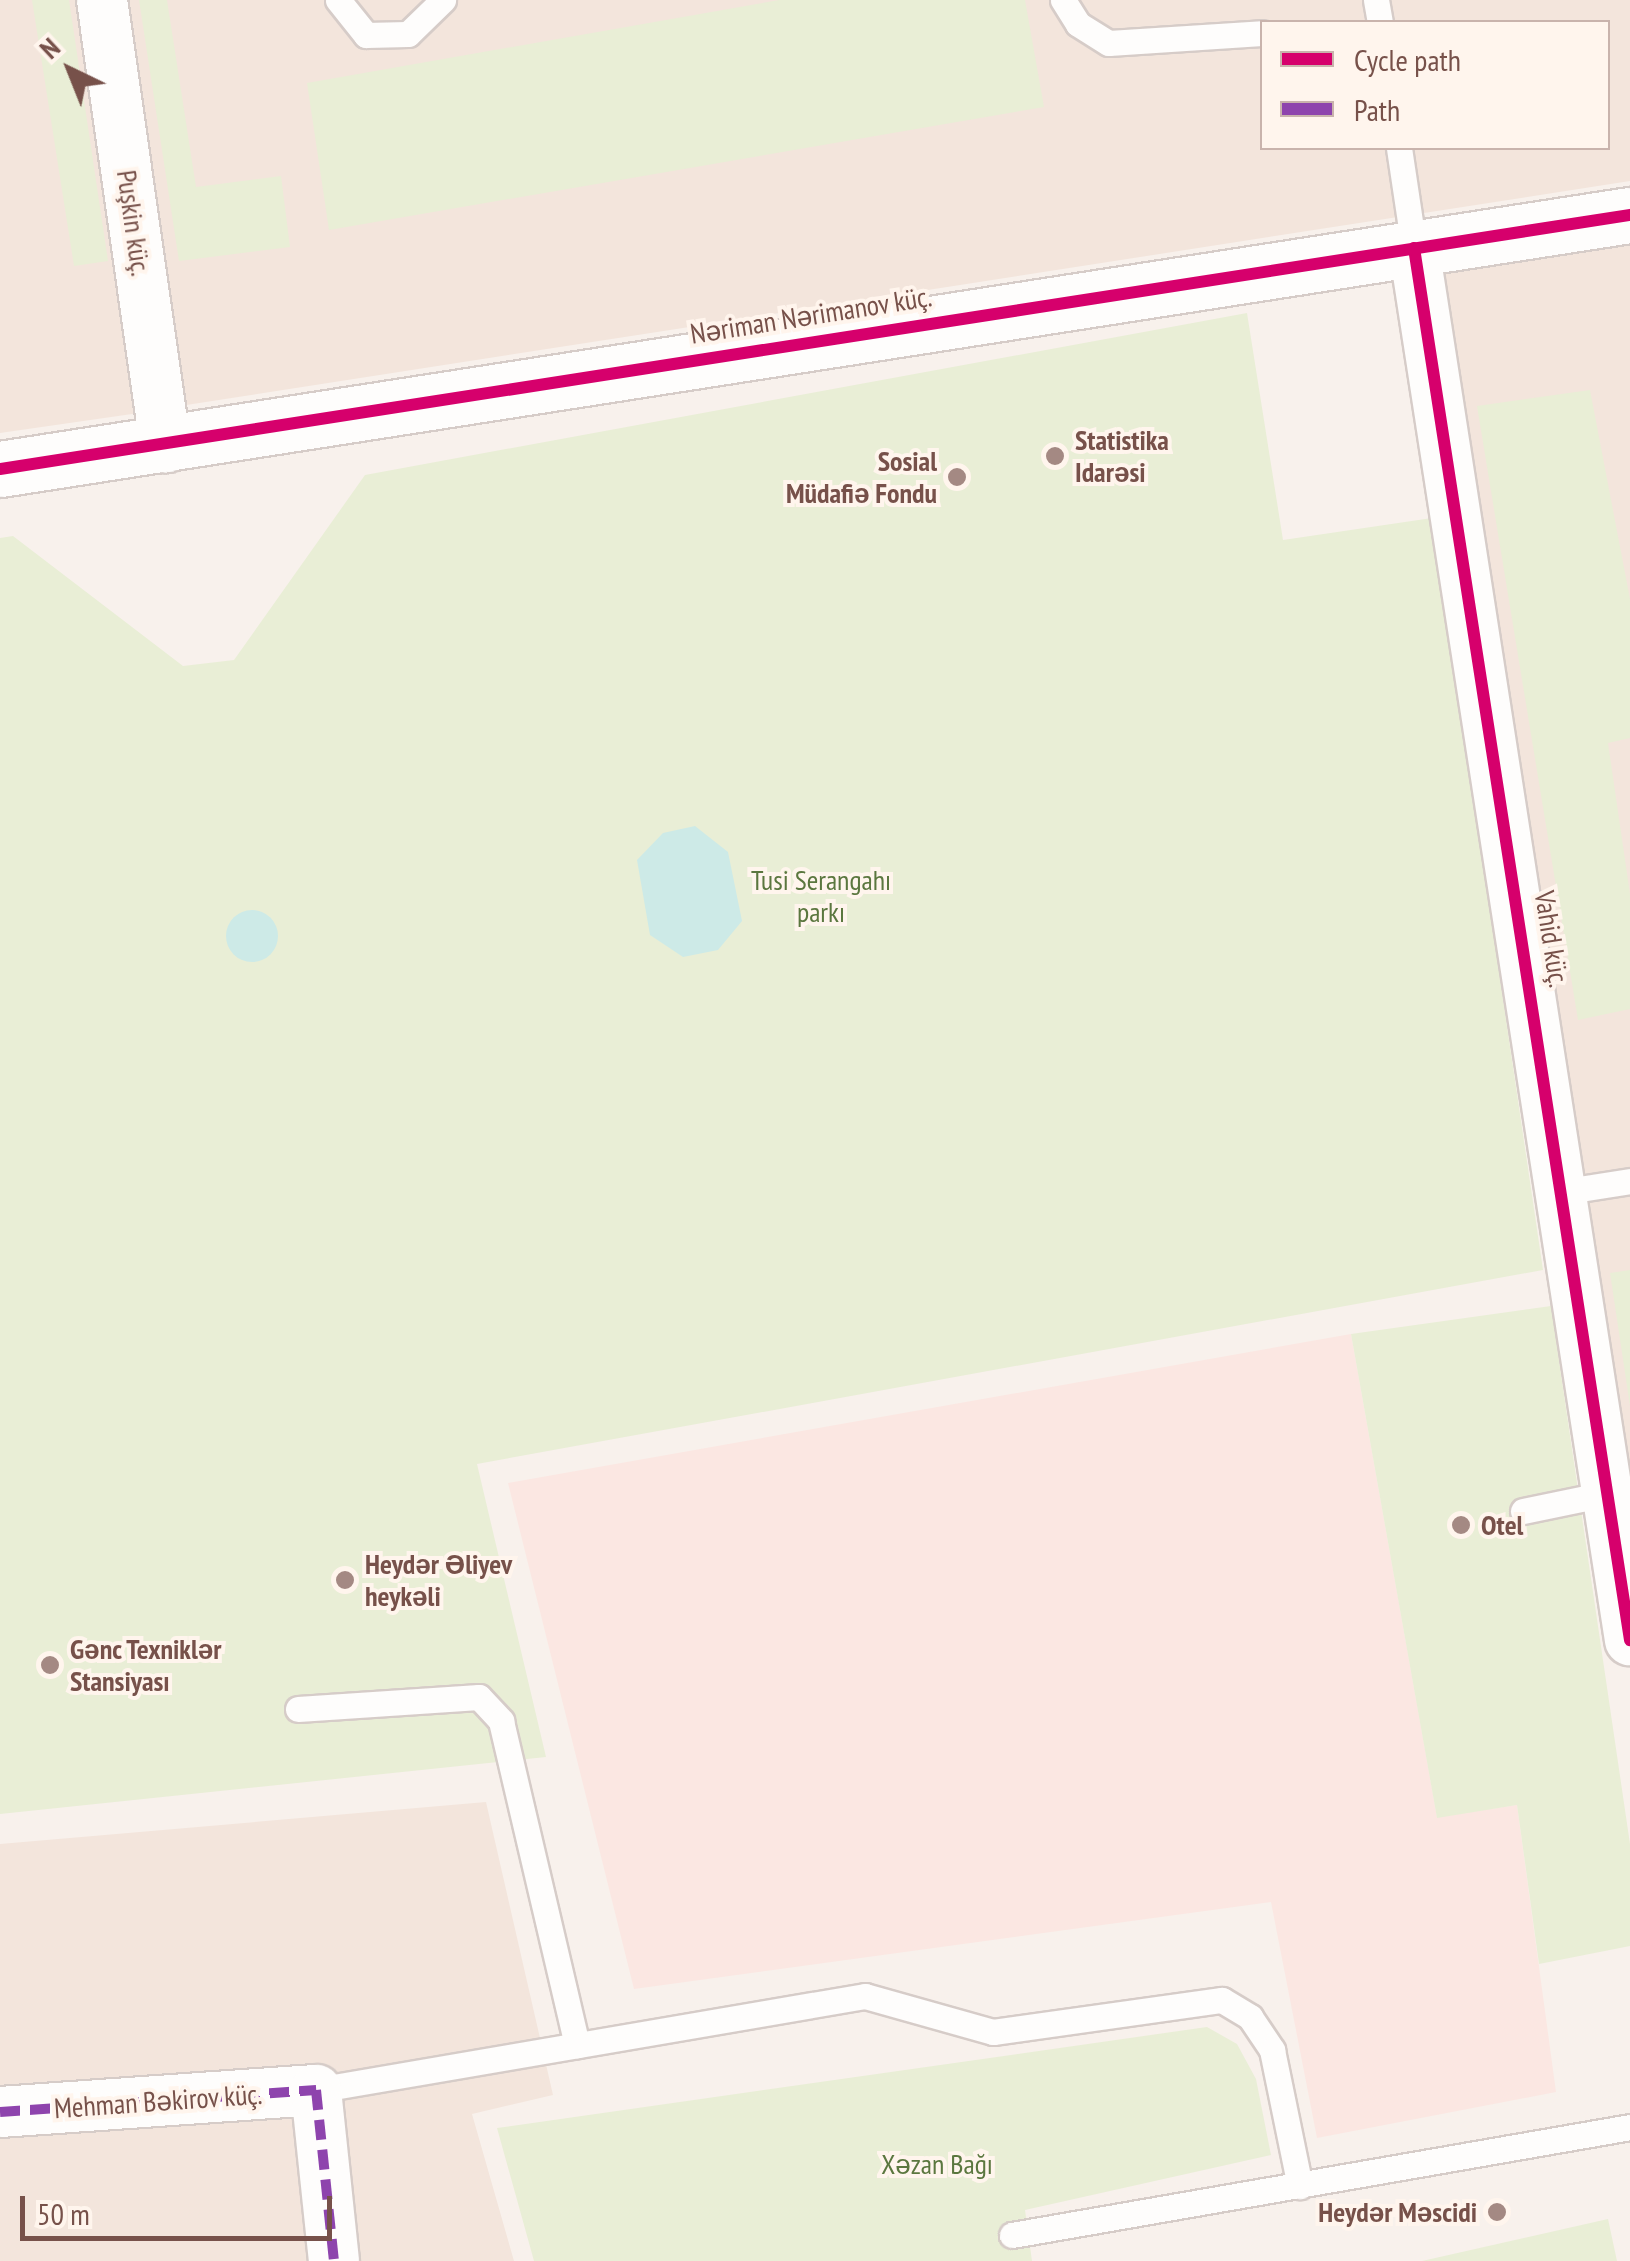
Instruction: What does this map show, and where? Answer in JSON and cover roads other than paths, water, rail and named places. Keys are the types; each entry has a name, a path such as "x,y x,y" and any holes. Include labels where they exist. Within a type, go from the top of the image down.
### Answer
{"street":[{"name":"Puşkin küç.","path":"102,0 166,447"},
{"name":"Nəriman Nərimanov küç.","path":"0,469 166,447 1630,215"},
{"name":"Vahid küç.","path":"1414,248 1567,1191 1630,1640"},
{"name":"Mehman Bəkirov küç.","path":"0,2112 316,2090"},
{"path":"316,2090 334,2261"}],"lane":[{"path":"338,0 366,35 408,34 443,0"},
{"path":"1064,0 1078,24 1109,43 1260,33"},
{"path":"1399,150 1414,248"},
{"path":"1567,1191 1630,1180"},
{"path":"1523,1511 1610,1492"},
{"path":"298,1710 479,1697 501,1720 576,2044"},
{"path":"316,2090 865,1996 993,2032 1222,2000 1250,2017 1272,2050 1300,2186"},
{"path":"1012,2235 1630,2127"}],"water":[{"path":"695,826 728,852 742,921 718,950 683,957 650,935 637,860 663,833"},
{"path":"252,910 270,918 278,936 270,954 252,962 234,954 226,936 234,918"}],"place":[{"name":"Statistika Idarəsi","path":"1055,456"},
{"name":"Sosial Müdafiə Fondu","path":"957,477"},
{"name":"Otel","path":"1461,1525"},
{"name":"Heydər Əliyev heykəli","path":"345,1580"},
{"name":"Gənc Texniklər Stansiyası","path":"50,1665"},
{"name":"Heydər Məscidi","path":"1497,2212"}],"park label":[{"name":"Tusi Serangahı parkı","path":"821,896"},
{"name":"Xəzan Bağı","path":"937,2164"}]}
